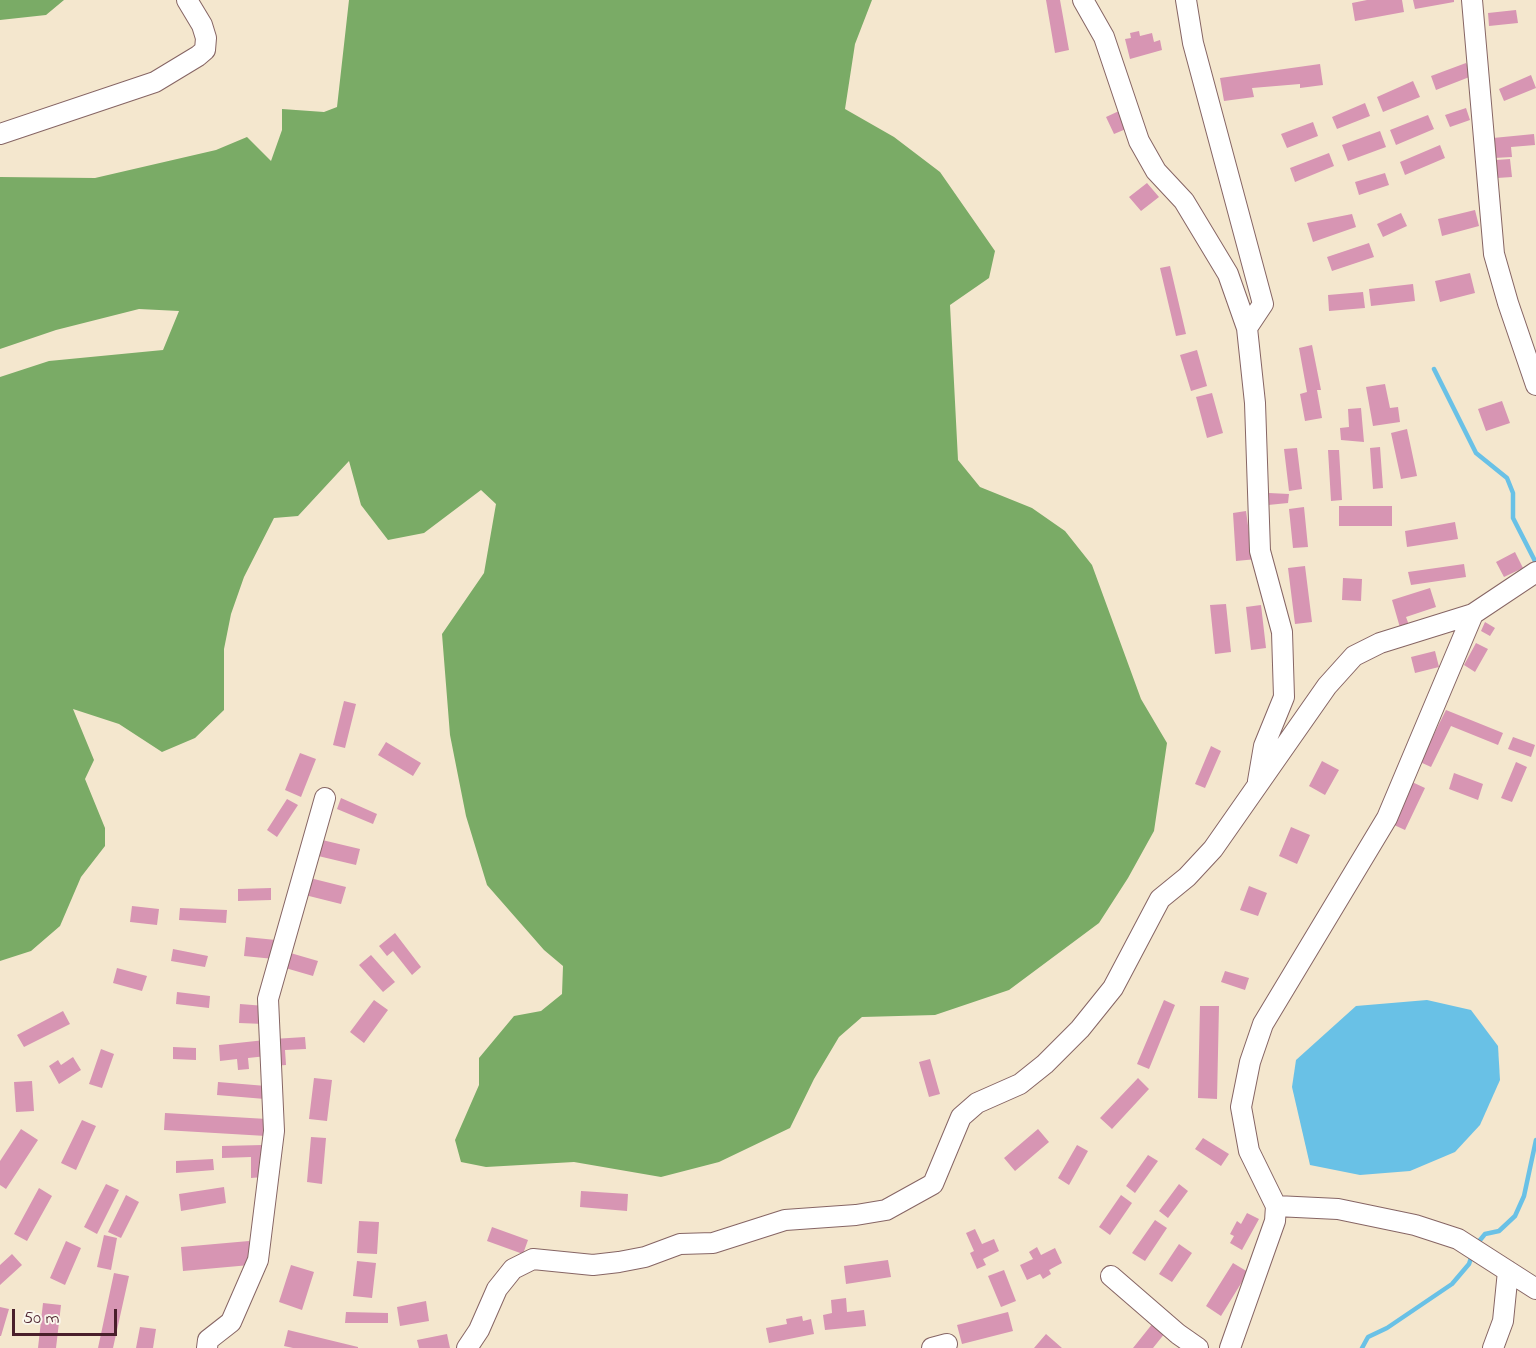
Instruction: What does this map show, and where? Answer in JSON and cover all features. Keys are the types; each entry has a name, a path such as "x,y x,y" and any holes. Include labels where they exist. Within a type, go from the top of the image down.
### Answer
{"street":[{"path":"0,134 155,82 198,56 205,50 206,38 187,0"},
{"path":"1083,0 1104,37 1139,141 1156,171 1184,201 1228,274 1247,328 1255,403 1260,551 1282,632 1284,697 1264,746 1258,783"},
{"path":"1186,0 1193,44 1263,304 1247,328"},
{"path":"1472,0 1494,254 1536,385"},
{"path":"467,1348 497,1289 513,1269 533,1259 592,1265 636,1259 680,1244 694,1245 740,1236 785,1220 856,1215 886,1210 910,1199 933,1184 961,1117 977,1102 1020,1084 1045,1064 1080,1029 1113,988 1160,899 1186,877 1213,849 1258,783 1289,744 1327,686 1354,656 1380,643 1473,614 1536,572"},
{"path":"1230,1348 1275,1221 1276,1206 1249,1151 1241,1107 1250,1062 1263,1023 1387,818 1473,614"},
{"path":"207,1348 207,1340 231,1322 258,1260 274,1131 268,999 325,798"},
{"path":"1276,1206 1338,1209 1415,1225 1458,1239 1536,1289"},
{"path":"1493,1348 1503,1320 1508,1271"},
{"path":"1111,1276 1178,1334 1198,1348"}],"green space":[{"path":"0,0 64,0 46,15 0,20"},
{"path":"349,0 872,0 855,44 845,109 894,137 940,172 995,251 989,278 950,305 958,460 980,487 1032,508 1065,531 1092,565 1141,699 1167,743 1154,831 1128,878 1099,923 1009,990 935,1015 862,1017 839,1037 814,1079 790,1128 719,1162 661,1177 574,1162 486,1167 461,1162 455,1140 479,1085 479,1058 514,1016 541,1011 562,994 563,966 544,950 487,885 466,816 450,735 442,634 484,573 496,504 481,490 424,533 388,540 361,505 349,461 298,516 274,518 244,577 231,614 224,649 224,710 195,738 162,752 119,724 73,709 94,760 85,779 105,828 105,846 81,877 60,926 31,951 0,961 0,377 49,361 163,350 179,311 139,309 56,330 0,349 0,177 95,178 216,150 247,137 271,161 282,130 282,109 324,112 337,107"}],"water":[{"path":"1427,1000 1471,1010 1498,1046 1500,1080 1480,1125 1455,1152 1410,1171 1360,1175 1310,1165 1292,1087 1296,1060 1356,1006"}],"building":[{"path":"1046,0 1060,0 1069,50 1055,53"},
{"path":"1367,0 1402,0 1404,12 1355,21 1352,3"},
{"path":"1413,0 1454,0 1454,2 1415,9"},
{"path":"1516,10 1518,23 1489,26 1488,13"},
{"path":"1139,31 1140,36 1152,33 1154,42 1160,40 1162,50 1130,59 1125,39 1131,38 1130,33"},
{"path":"1466,63 1472,76 1436,90 1431,76"},
{"path":"1320,64 1323,85 1300,88 1300,84 1252,88 1254,97 1224,101 1220,78"},
{"path":"1531,75 1536,88 1504,101 1499,89"},
{"path":"1413,81 1420,97 1383,112 1377,97"},
{"path":"1365,103 1370,116 1337,129 1332,117"},
{"path":"1466,108 1470,120 1450,127 1445,115"},
{"path":"1119,111 1126,129 1114,134 1106,117"},
{"path":"1428,115 1434,129 1396,145 1390,130"},
{"path":"1313,122 1318,136 1287,148 1281,134"},
{"path":"1380,131 1386,147 1348,161 1342,145"},
{"path":"1534,134 1535,145 1511,147 1512,157 1494,158 1493,138"},
{"path":"1440,145 1445,158 1405,175 1400,162"},
{"path":"1329,153 1334,166 1295,182 1290,168"},
{"path":"1510,159 1512,177 1497,178 1496,160"},
{"path":"1385,173 1389,185 1359,195 1355,182"},
{"path":"1147,183 1159,197 1141,211 1129,197"},
{"path":"1475,210 1479,226 1442,236 1438,219"},
{"path":"1401,213 1407,226 1383,237 1377,224"},
{"path":"1352,214 1356,227 1313,242 1307,223"},
{"path":"1369,243 1374,257 1332,271 1327,257"},
{"path":"1170,266 1186,334 1176,336 1160,268"},
{"path":"1470,273 1475,293 1440,302 1435,281"},
{"path":"1413,284 1415,301 1371,306 1369,289"},
{"path":"1363,292 1365,308 1329,311 1328,295"},
{"path":"1312,345 1321,390 1317,390 1322,418 1305,421 1300,394 1307,392 1299,348"},
{"path":"1197,350 1207,386 1191,391 1180,355"},
{"path":"1385,384 1390,408 1398,407 1400,422 1373,426 1366,387"},
{"path":"1212,393 1223,433 1207,438 1196,397"},
{"path":"1502,401 1510,423 1486,431 1478,409"},
{"path":"1361,408 1364,442 1341,440 1340,428 1349,427 1348,409"},
{"path":"1407,429 1417,476 1401,479 1391,433"},
{"path":"1380,447 1383,488 1373,489 1370,448"},
{"path":"1297,448 1302,489 1289,491 1284,449"},
{"path":"1328,450 1339,450 1342,500 1331,501"},
{"path":"1269,493 1289,494 1288,503 1268,505"},
{"path":"1339,506 1392,506 1392,526 1339,526"},
{"path":"1304,507 1308,547 1293,548 1289,509"},
{"path":"1246,511 1250,540 1255,540 1257,559 1236,561 1233,513"},
{"path":"1455,522 1458,539 1407,547 1405,531"},
{"path":"1515,552 1523,568 1504,577 1496,562"},
{"path":"1464,564 1466,577 1411,585 1408,572"},
{"path":"1305,566 1312,622 1295,624 1288,568"},
{"path":"1343,578 1362,579 1361,601 1342,600"},
{"path":"1430,588 1436,607 1406,617 1410,628 1401,631 1392,600"},
{"path":"1226,604 1231,652 1215,654 1210,605"},
{"path":"1261,605 1266,648 1251,650 1246,607"},
{"path":"1485,622 1495,628 1490,636 1481,631"},
{"path":"1476,643 1488,649 1475,672 1464,665"},
{"path":"1435,651 1439,667 1415,673 1411,657"},
{"path":"344,701 356,704 345,748 333,745"},
{"path":"1446,710 1503,733 1498,745 1451,726 1431,767 1420,762"},
{"path":"1513,737 1535,745 1531,757 1508,749"},
{"path":"386,742 421,763 413,776 378,755"},
{"path":"1211,746 1221,751 1205,788 1195,784"},
{"path":"300,753 316,759 301,797 285,790"},
{"path":"1322,761 1339,770 1325,795 1309,786"},
{"path":"1516,762 1527,767 1512,802 1501,798"},
{"path":"1454,773 1483,784 1478,800 1449,789"},
{"path":"1412,782 1425,788 1405,830 1392,824"},
{"path":"341,798 377,814 373,824 337,809"},
{"path":"287,799 298,805 277,837 267,830"},
{"path":"1291,827 1310,835 1297,864 1279,856"},
{"path":"318,839 360,849 356,865 314,855"},
{"path":"310,878 346,887 341,904 305,895"},
{"path":"1249,886 1267,893 1258,916 1240,910"},
{"path":"271,888 271,900 238,901 238,889"},
{"path":"132,906 159,909 157,925 130,922"},
{"path":"180,908 227,910 226,923 179,920"},
{"path":"395,933 421,967 412,975 393,951 387,956 379,946"},
{"path":"246,937 276,940 274,959 244,956"},
{"path":"173,949 208,956 205,967 171,961"},
{"path":"287,952 318,961 313,976 282,967"},
{"path":"371,955 395,982 383,992 359,965"},
{"path":"117,968 147,976 142,991 113,983"},
{"path":"1225,971 1249,978 1245,990 1221,982"},
{"path":"177,992 210,996 209,1008 176,1004"},
{"path":"374,1000 388,1010 364,1043 350,1032"},
{"path":"1164,1000 1175,1005 1149,1069 1137,1064"},
{"path":"240,1004 265,1006 264,1024 239,1023"},
{"path":"1200,1006 1219,1006 1217,1099 1198,1098"},
{"path":"63,1011 70,1024 24,1047 17,1035"},
{"path":"305,1037 306,1049 285,1050 286,1065 274,1066 273,1039"},
{"path":"265,1040 267,1056 248,1058 249,1069 238,1070 237,1059 220,1061 219,1045"},
{"path":"173,1047 196,1048 196,1060 173,1059"},
{"path":"101,1049 114,1054 102,1088 89,1084"},
{"path":"73,1057 81,1070 59,1084 49,1066 58,1060 61,1065"},
{"path":"930,1059 940,1094 929,1097 919,1062"},
{"path":"314,1078 332,1080 327,1121 309,1119"},
{"path":"1138,1078 1149,1089 1112,1129 1100,1118"},
{"path":"32,1081 34,1111 16,1112 14,1082"},
{"path":"218,1082 266,1086 265,1099 217,1095"},
{"path":"165,1113 267,1119 266,1136 164,1130"},
{"path":"82,1120 96,1126 76,1170 61,1163"},
{"path":"21,1129 38,1140 6,1189 0,1185 0,1161"},
{"path":"1038,1129 1049,1142 1015,1171 1004,1158"},
{"path":"311,1137 326,1138 322,1184 307,1182"},
{"path":"1203,1138 1229,1154 1221,1166 1195,1149"},
{"path":"262,1145 263,1177 251,1178 251,1157 222,1158 222,1146"},
{"path":"1077,1145 1088,1151 1069,1185 1058,1178"},
{"path":"1148,1155 1158,1161 1135,1193 1126,1186"},
{"path":"213,1159 214,1170 176,1173 176,1161"},
{"path":"106,1184 119,1190 97,1234 84,1227"},
{"path":"1179,1184 1188,1191 1168,1218 1159,1211"},
{"path":"224,1187 226,1203 181,1211 179,1194"},
{"path":"39,1188 52,1196 27,1241 14,1234"},
{"path":"581,1191 628,1194 627,1211 580,1207"},
{"path":"126,1195 139,1202 121,1238 108,1232"},
{"path":"1121,1195 1132,1203 1110,1235 1099,1227"},
{"path":"1247,1213 1259,1219 1242,1250 1230,1243 1234,1236 1230,1234 1237,1221 1241,1224"},
{"path":"1155,1220 1167,1228 1145,1261 1132,1253"},
{"path":"359,1221 379,1222 377,1254 357,1253"},
{"path":"492,1227 528,1240 523,1254 487,1241"},
{"path":"975,1229 982,1244 994,1239 999,1251 983,1259 986,1265 977,1269 970,1253 974,1251 966,1233"},
{"path":"104,1235 117,1238 111,1270 97,1267"},
{"path":"66,1241 81,1248 65,1285 50,1278"},
{"path":"249,1241 250,1265 183,1271 181,1247"},
{"path":"1179,1244 1192,1253 1172,1282 1159,1274"},
{"path":"1037,1247 1041,1255 1055,1248 1062,1263 1049,1270 1051,1274 1043,1279 1040,1274 1027,1280 1020,1265 1033,1259 1029,1252"},
{"path":"12,1254 22,1265 0,1285 0,1265"},
{"path":"888,1260 891,1277 846,1284 844,1266"},
{"path":"357,1261 376,1263 372,1298 353,1296"},
{"path":"1233,1263 1248,1272 1221,1316 1206,1306"},
{"path":"291,1265 314,1272 302,1310 279,1302"},
{"path":"1004,1270 1016,1301 1001,1307 988,1276"},
{"path":"114,1273 129,1276 113,1348 98,1348"},
{"path":"846,1298 847,1312 864,1310 866,1326 825,1330 823,1315 832,1313 831,1300"},
{"path":"426,1301 429,1321 400,1326 397,1307"},
{"path":"43,1303 61,1305 56,1348 38,1348"},
{"path":"0,1307 9,1309 1,1336 0,1336"},
{"path":"346,1312 388,1313 388,1323 345,1323"},
{"path":"1008,1312 1013,1331 962,1344 957,1325"},
{"path":"802,1316 803,1321 811,1319 814,1334 769,1343 766,1328 787,1324 786,1319"},
{"path":"1153,1323 1165,1333 1153,1348 1133,1348"},
{"path":"140,1327 156,1329 153,1348 136,1348"},
{"path":"288,1330 358,1347 358,1348 284,1346"},
{"path":"447,1334 450,1348 419,1348 417,1340"},
{"path":"1046,1334 1062,1348 1034,1348"}],"waterway":[{"path":"1434,369 1476,453 1507,478 1513,493 1513,518 1536,563"},
{"path":"1476,1245 1485,1234 1499,1231 1515,1216 1524,1196 1536,1140"},
{"path":"1362,1348 1368,1337 1387,1328 1452,1284 1469,1264 1472,1255"}]}
